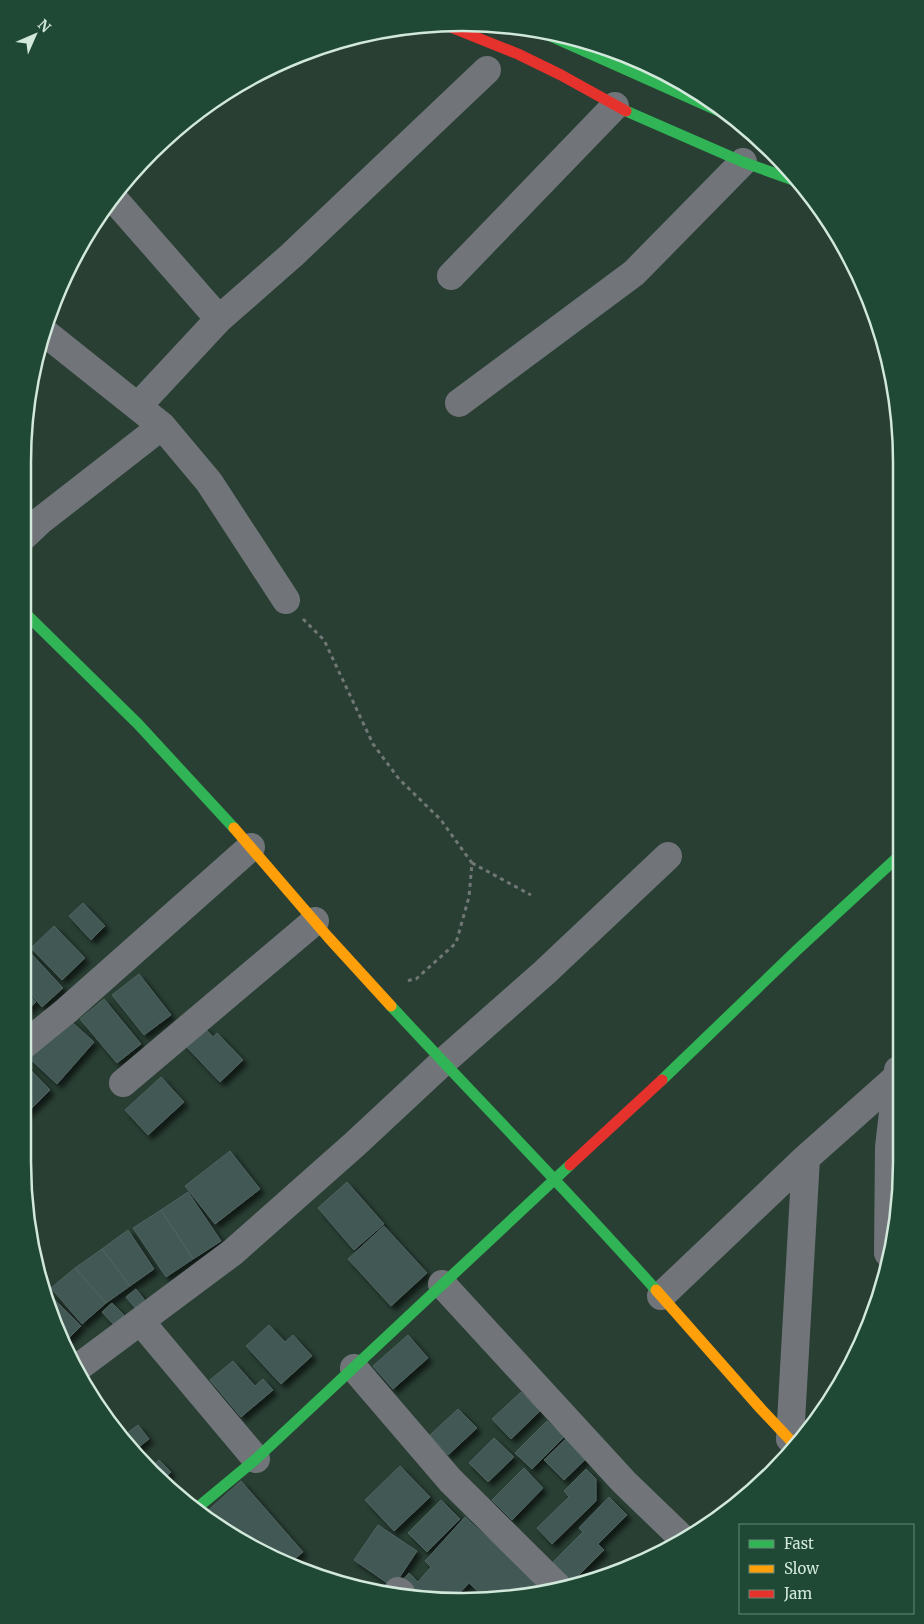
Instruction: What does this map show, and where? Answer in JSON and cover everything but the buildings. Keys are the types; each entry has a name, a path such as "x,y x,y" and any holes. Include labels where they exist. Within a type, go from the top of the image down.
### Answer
{"street":[{"path":"476,32 517,41 561,75 615,106 743,162 785,177"},
{"path":"138,406 219,319 292,255 517,41"},
{"path":"573,46 696,101"},
{"path":"451,276 615,106"},
{"path":"459,403 634,273 743,162"},
{"path":"118,203 219,319"},
{"path":"50,337 162,426 210,482 286,600"},
{"path":"31,529 162,426"},
{"path":"31,619 138,724 220,811 375,988 612,1240 761,1409 791,1440"},
{"path":"31,1040 74,1005 251,847"},
{"path":"82,1364 233,1252 544,973 668,856"},
{"path":"201,1505 256,1459 354,1368 675,1068 893,861"},
{"path":"123,1083 315,921"},
{"path":"660,1296 893,1075"},
{"path":"888,1222 889,1147 893,1113"},
{"path":"792,1439 806,1158"},
{"path":"442,1284 624,1482 678,1534"},
{"path":"140,1322 256,1459"},
{"path":"354,1368 450,1480 553,1582"}],"path":[{"path":"286,600 324,640 373,744 399,779 441,820 472,863 531,895"},
{"path":"375,988 416,979 456,942 469,897 472,863"}],"traffic: fast":[{"path":"573,46 696,101"},
{"path":"626,111 743,162 785,177"},
{"path":"31,619 138,724 234,828"},
{"path":"662,1080 797,950 893,861"},
{"path":"391,1006 656,1290"},
{"path":"201,1505 256,1459 570,1165"}],"traffic: slow":[{"path":"234,828 328,937 391,1006"},
{"path":"656,1290 791,1440"}],"traffic: jam":[{"path":"461,31 518,54 626,111"},
{"path":"570,1165 662,1080"}]}
